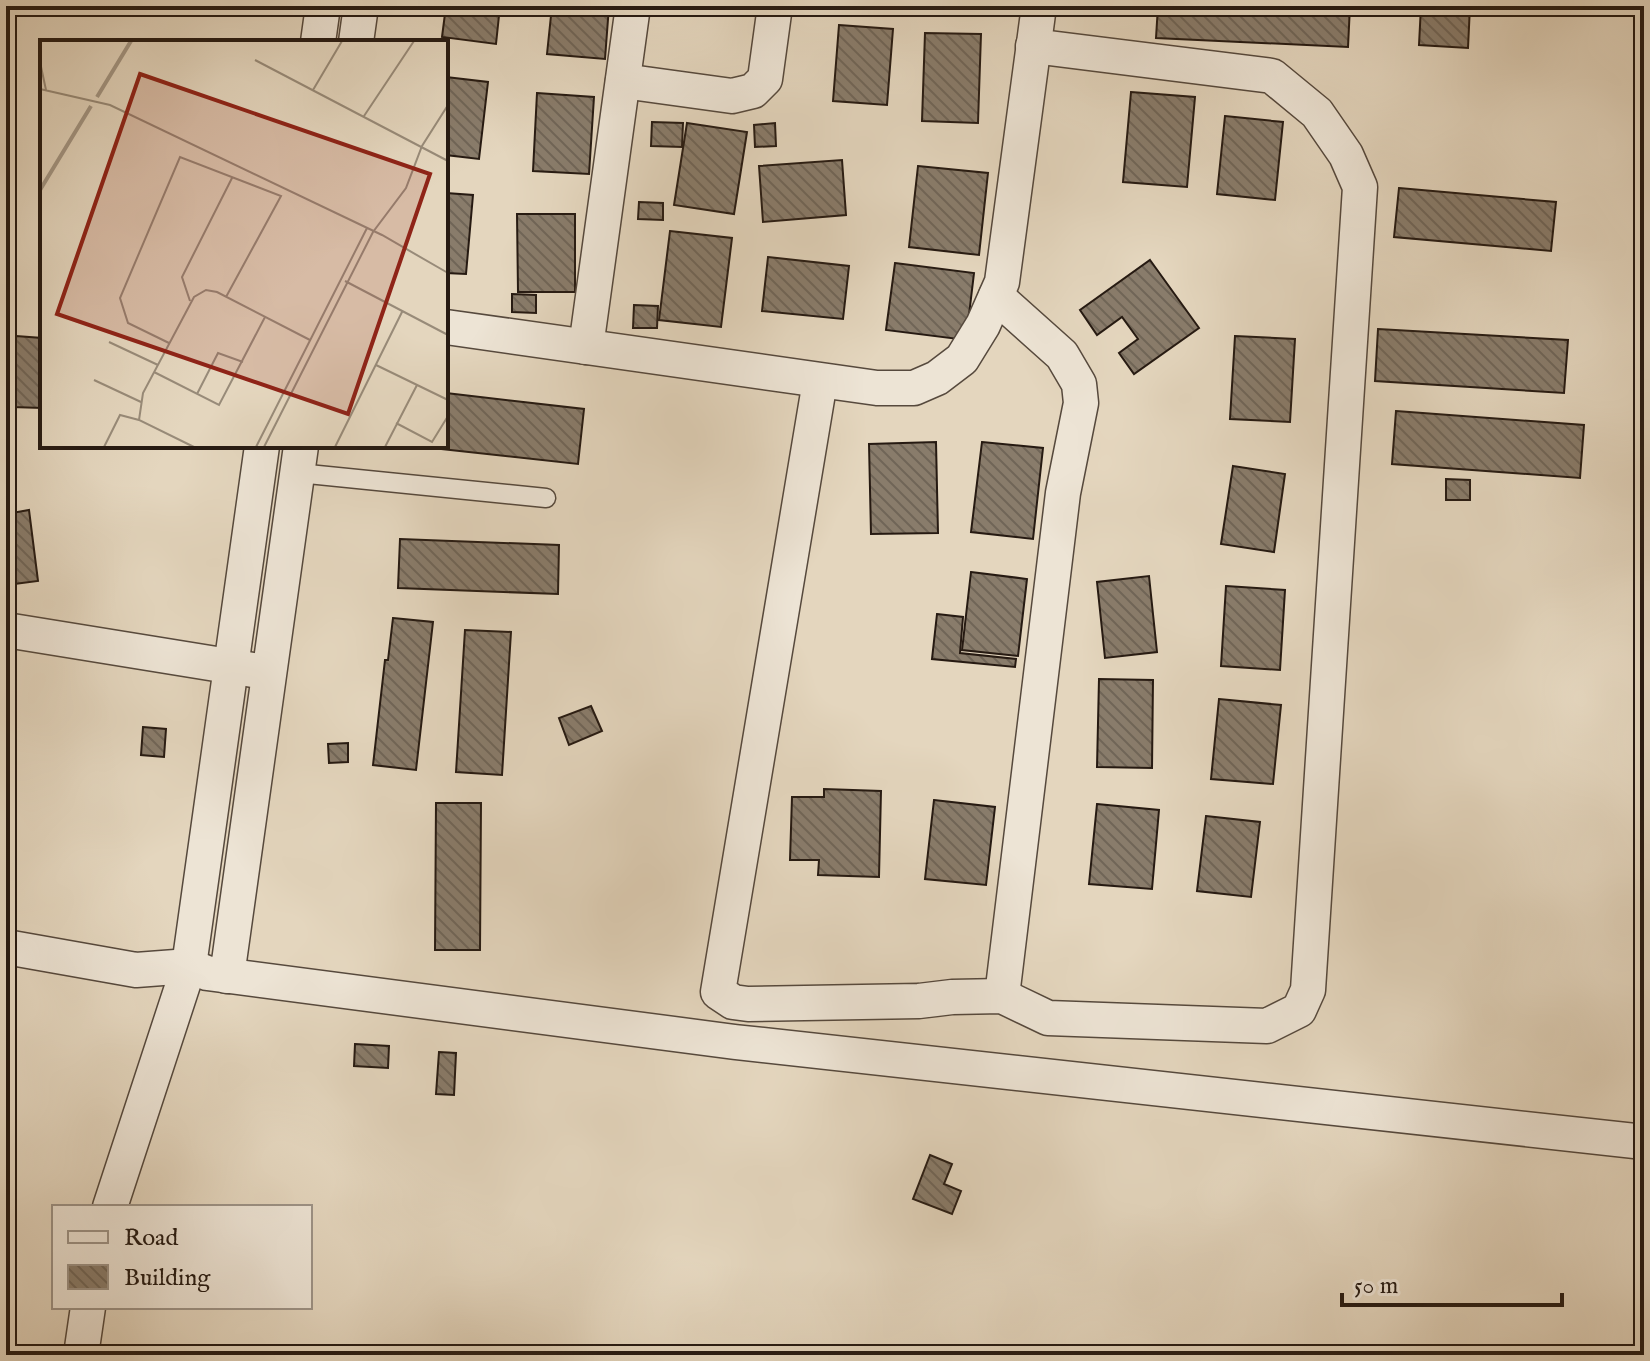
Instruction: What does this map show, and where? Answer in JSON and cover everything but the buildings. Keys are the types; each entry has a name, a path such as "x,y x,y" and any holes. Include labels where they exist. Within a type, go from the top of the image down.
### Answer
{"street":[{"path":"318,40 323,6"},
{"path":"356,40 361,6"},
{"path":"586,347 633,6"},
{"path":"623,81 732,96 753,91 765,79 775,6"},
{"path":"448,327 820,381 914,388 937,378 962,359 983,325 1002,282 1039,6"},
{"path":"820,381 718,992 733,1002 748,1004 1002,996 1048,1018 1267,1026 1299,1010 1308,990 1360,187 1346,155 1317,113 1272,76 1033,46"},
{"path":"996,296 1062,355 1079,384 1081,403 1063,493 1002,996"},
{"path":"111,1205 189,966 262,448"},
{"path":"227,976 299,460"},
{"path":"6,630 270,672"},
{"path":"6,947 136,970 189,966 227,976 735,1042 1644,1142"},
{"path":"81,1355 88,1309"}],"lane":[{"path":"299,460 546,498"}]}
